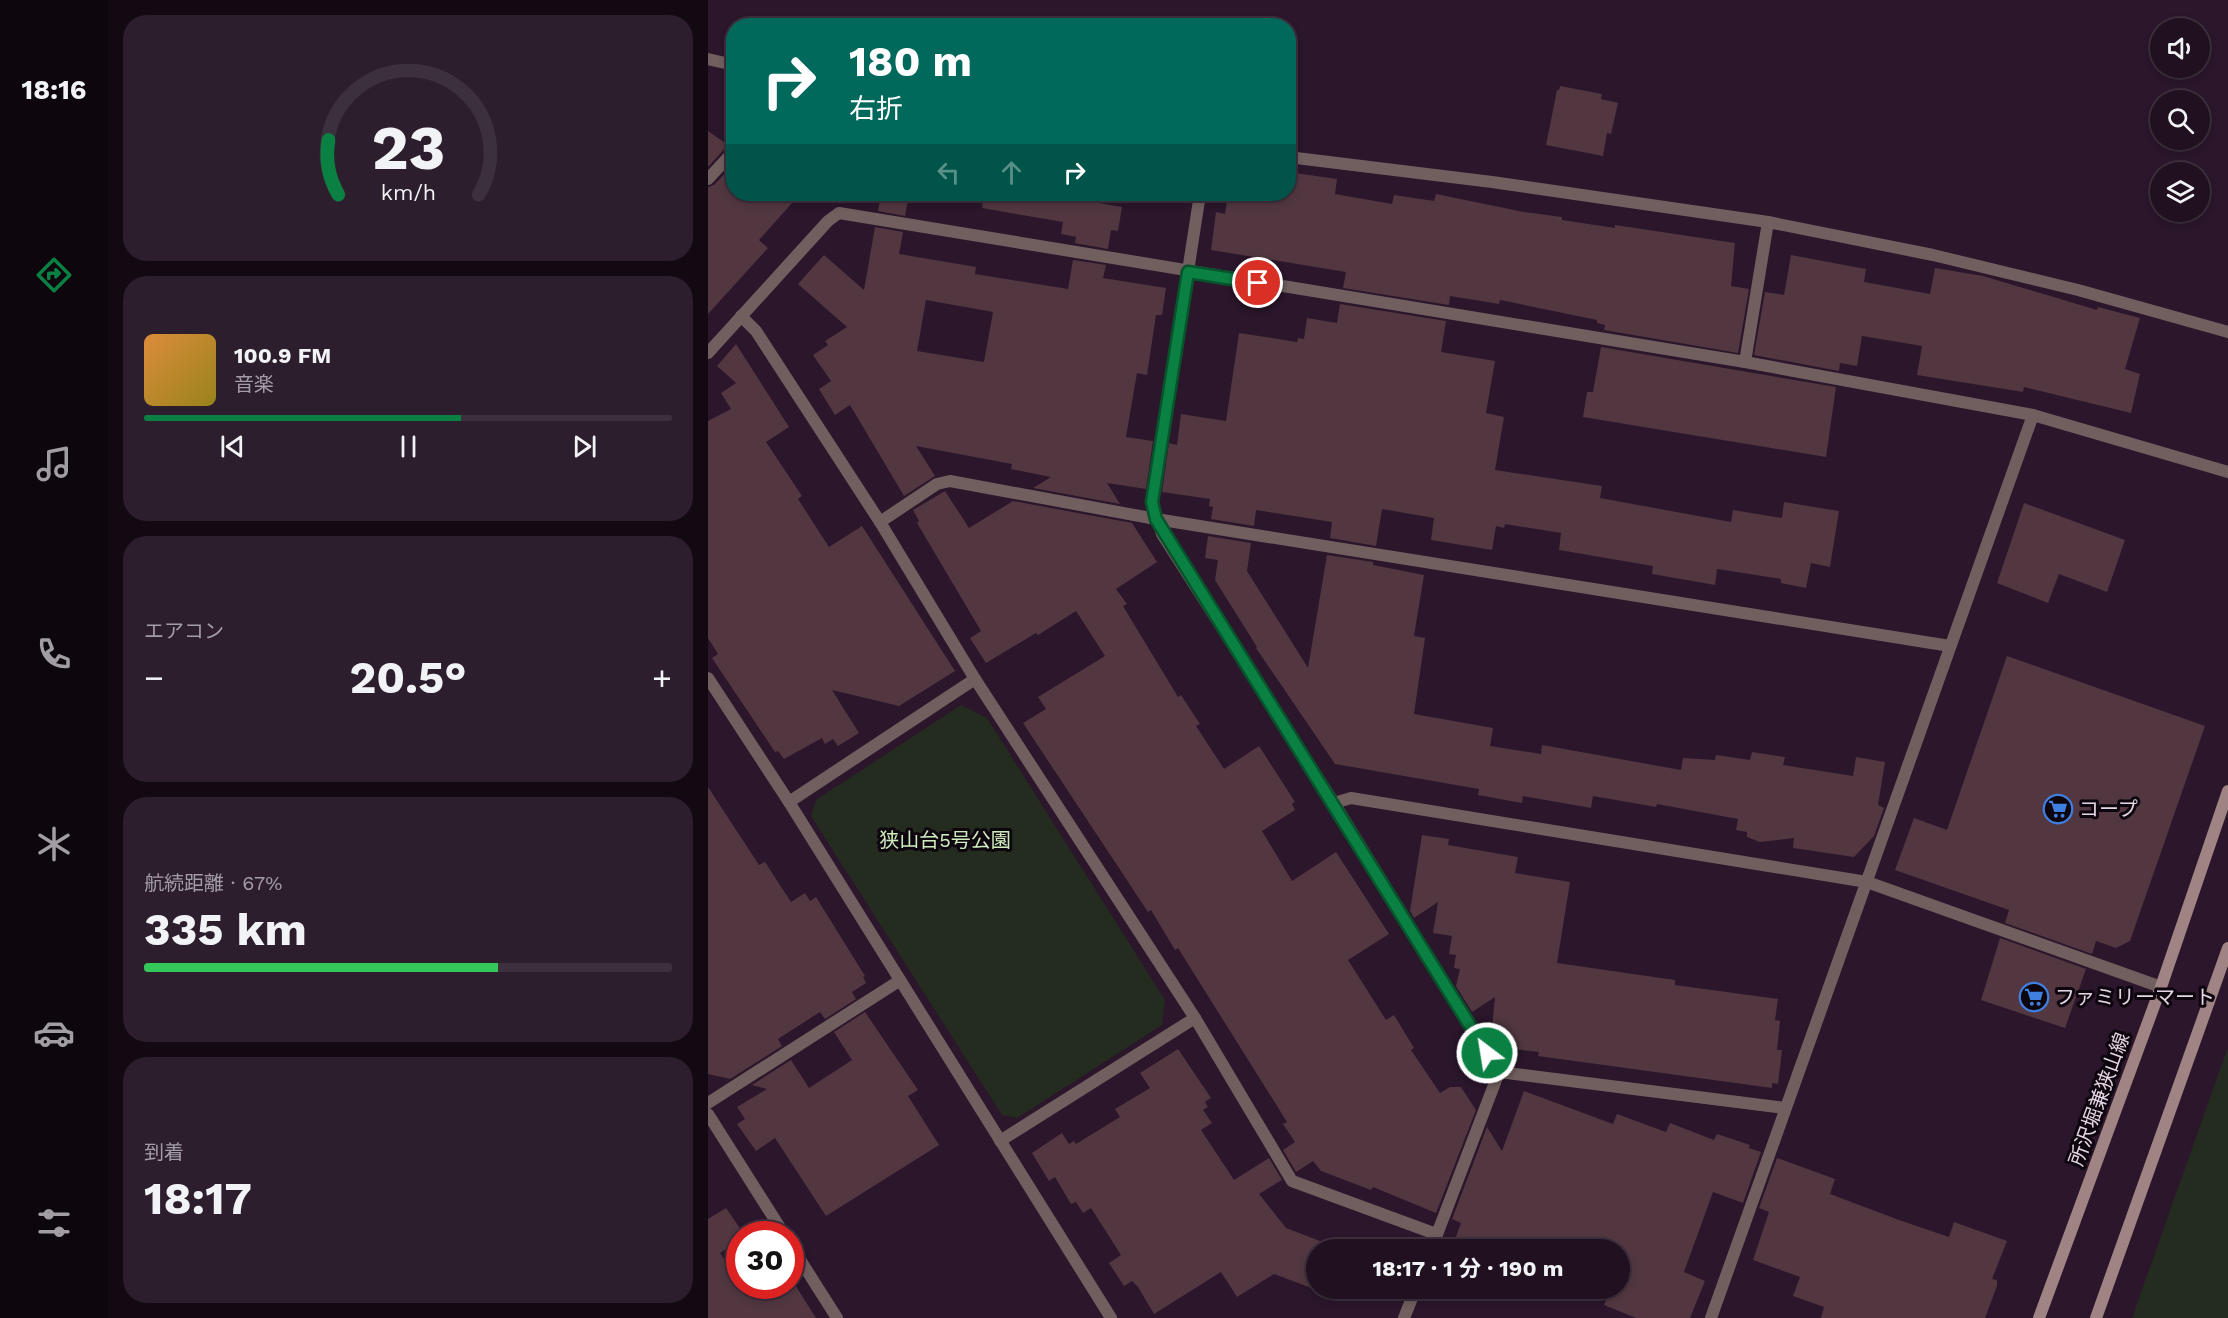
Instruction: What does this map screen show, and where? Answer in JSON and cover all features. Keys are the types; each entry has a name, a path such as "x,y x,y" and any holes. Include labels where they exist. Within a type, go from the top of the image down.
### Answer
{"main road":[{"name":"所沢堀兼狭山線","path":"2039,1318 2161,987 2228,791"},
{"path":"2096,1318 2228,948"}],"street":[{"path":"708,58 726,63"},
{"path":"1296,158 1492,182 1768,222 1933,255 2078,290 2228,332"},
{"path":"708,179 726,160"},
{"path":"1199,201 1152,502 1156,519 1169,544 1334,803 1499,1072"},
{"path":"708,353 828,221 840,213 1745,362 2033,415 2228,472"},
{"path":"1745,362 1768,222"},
{"path":"741,316 756,331 880,522 975,680 1195,1018 1292,1181 1436,1234"},
{"path":"1711,1318 2033,415"},
{"path":"880,522 937,484 950,481 1156,519 1950,646"},
{"path":"708,678 789,802 1111,1318"},
{"path":"789,802 975,680"},
{"path":"1334,803 1351,798 1867,882 2161,987"},
{"path":"708,1103 899,981"},
{"path":"1000,1141 1195,1018"},
{"path":"1499,1072 1785,1108"},
{"path":"1434,1239 1499,1072"},
{"path":"708,1114 776,1221"},
{"path":"804,1266 837,1318"},
{"path":"1404,1318 1412,1299"}],"green space":[{"name":"狭山台5号公園","path":"961,705 987,718 1165,1000 1162,1025 1017,1118 1002,1115 811,816 816,800"},
{"path":"2228,1047 2228,1318 2132,1318"}],"building":[{"path":"1560,86 1602,94 1601,99 1618,103 1611,134 1607,133 1603,156 1546,145 1557,90"},
{"path":"708,131 726,144 726,147 708,167"},
{"path":"726,172 726,201 794,201 759,240 768,248 708,314 708,187 714,185"},
{"path":"1296,173 1337,179 1335,194 1392,204 1394,195 1434,201 1436,194 1524,212 1562,217 1562,220 1615,228 1615,225 1735,243 1731,286 1749,289 1738,353 1604,330 1605,325 1597,323 1597,320 1500,300 1499,304 1450,296 1449,305 1343,288 1346,272 1211,250 1216,212 1225,214 1227,201 1296,201"},
{"path":"880,201 908,201 905,216 878,211"},
{"path":"983,201 1087,201 1122,207 1118,231 1111,230 1108,249 1075,243 1076,237 1061,234 1063,222 982,208"},
{"path":"875,227 903,232 899,254 976,267 975,274 1068,289 1073,260 1106,265 1103,278 1166,288 1162,315 1156,315 1147,375 1137,373 1126,437 1153,441 1146,489 1107,483 1120,504 1033,488 1051,477 1011,469 1012,464 916,446 935,476 904,496 850,405 835,415 819,389 831,381 813,355 828,345 825,341 847,327 798,284 824,255 864,290","holes":["926,300 993,312 984,362 917,351"]},
{"path":"1791,255 1866,269 1864,282 1930,294 1935,268 1983,276 2097,310 2098,307 2140,318 2125,369 2140,374 2131,413 2024,387 2023,392 1917,375 1922,346 1862,336 1857,366 1840,363 1839,371 1754,355 1765,292 1784,295"},
{"path":"1340,304 1446,321 1441,352 1495,361 1486,413 1504,417 1495,470 1602,486 1600,498 1731,522 1733,510 1782,518 1784,502 1839,511 1830,567 1811,563 1806,588 1781,583 1781,579 1717,569 1715,585 1652,574 1653,566 1559,550 1561,533 1505,524 1504,528 1496,526 1492,550 1431,540 1434,518 1382,509 1376,546 1330,538 1332,522 1256,510 1254,526 1211,519 1213,507 1209,506 1210,499 1162,492 1169,443 1177,445 1181,414 1226,421 1239,333 1297,342 1298,338 1304,339 1307,318 1337,323"},
{"path":"736,344 789,427 766,442 802,496 798,499 829,547 862,526 955,671 899,706 832,690 859,733 838,746 833,739 825,744 822,738 784,759 778,751 775,752 712,658 718,654 708,638 708,421 731,409 721,393 736,383 717,366"},
{"path":"1601,347 1836,387 1826,457 1583,417 1587,392 1593,392"},
{"path":"945,491 969,528 1013,501 1132,523 1157,562 1116,589 1127,604 1123,606 1178,697 1181,695 1200,724 1196,726 1224,769 1259,746 1295,802 1292,804 1295,810 1262,831 1292,881 1336,852 1389,934 1348,960 1386,1020 1394,1015 1414,1048 1411,1050 1440,1093 1450,1087 1461,1087 1476,1110 1436,1213 1373,1187 1371,1190 1321,1171 1313,1161 1296,1172 1283,1150 1295,1142 1283,1124 1287,1122 1178,948 1175,950 1151,910 1148,912 1023,723 1046,709 1038,697 1105,656 1076,611 986,663 970,638 981,631 917,523 919,521 913,510"},
{"path":"2024,503 2125,540 2107,592 2059,574 2048,603 1997,583"},
{"path":"1208,536 1251,543 1247,571 1308,668 1327,555 1373,562 1373,565 1424,575 1414,636 1425,638 1414,714 1493,728 1490,746 1541,754 1542,745 1681,770 1683,758 1715,760 1716,755 1750,760 1752,752 1785,757 1783,765 1853,776 1856,757 1885,762 1878,805 1884,808 1874,836 1854,857 1793,848 1794,838 1760,842 1747,837 1747,832 1736,830 1738,819 1657,804 1656,807 1593,796 1591,808 1523,796 1522,803 1478,795 1479,789 1335,764 1256,648 1215,580 1218,560 1205,558"},
{"path":"2007,656 2205,726 2130,941 2116,948 2096,941 2092,954 2005,923 2009,910 1895,870 1914,818 1947,830"},
{"path":"708,787 759,865 765,862 791,902 805,893 810,901 816,897 865,976 863,977 866,983 852,992 856,999 825,1019 820,1012 778,1039 782,1046 730,1079 708,1074"},
{"path":"1422,835 1449,839 1448,845 1518,857 1515,873 1570,882 1557,963 1675,980 1675,985 1778,999 1775,1020 1780,1021 1777,1050 1782,1050 1778,1084 1772,1083 1772,1088 1538,1056 1539,1052 1515,1049 1515,1040 1497,1038 1498,1029 1492,1028 1495,997 1472,1012 1456,986 1460,969 1454,968 1456,955 1449,954 1452,936 1433,933 1438,902 1414,918 1410,911"},
{"path":"2000,938 2086,969 2065,1028 1981,1000"},
{"path":"865,1012 918,1090 908,1096 939,1145 826,1216 775,1138 756,1151 737,1124 745,1119 737,1107 767,1089 752,1085 791,1060 809,1088 852,1060 834,1032"},
{"path":"1178,1049 1211,1098 1205,1102 1208,1107 1203,1110 1212,1123 1201,1130 1234,1180 1269,1158 1282,1180 1259,1194 1286,1228 1315,1239 1306,1239 1306,1286 1274,1274 1237,1297 1221,1272 1154,1314 1132,1281 1124,1286 1109,1263 1121,1255 1091,1208 1083,1213 1076,1202 1071,1204 1055,1177 1049,1181 1032,1153 1062,1133 1069,1144 1074,1141 1076,1144 1120,1117 1115,1109 1150,1088 1140,1073"},
{"path":"1524,1091 1613,1124 1617,1114 1666,1132 1670,1123 1714,1140 1717,1134 1750,1145 1749,1148 1761,1152 1743,1203 1713,1192 1684,1272 1705,1281 1690,1318 1636,1318 1604,1305 1607,1299 1630,1299 1630,1239 1455,1239 1461,1223 1452,1219 1487,1127 1502,1151"},
{"path":"1777,1158 1835,1179 1830,1194 1899,1220 1949,1237 1954,1222 2007,1241 1992,1279 1997,1280 1997,1286 1985,1318 1821,1318 1824,1307 1793,1296 1800,1277 1753,1260 1769,1212 1759,1208"},
{"path":"726,1208 735,1221 726,1221 726,1249 720,1253 726,1261 726,1299 804,1299 816,1318 708,1318 708,1219"}],"place":[{"name":"コープ","path":"2058,809"},
{"name":"ファミリーマート","path":"2034,997"}],"route":[{"path":"1258,283 1188,272 1152,502 1156,519 1162,534 1334,803 1487,1053"}]}
